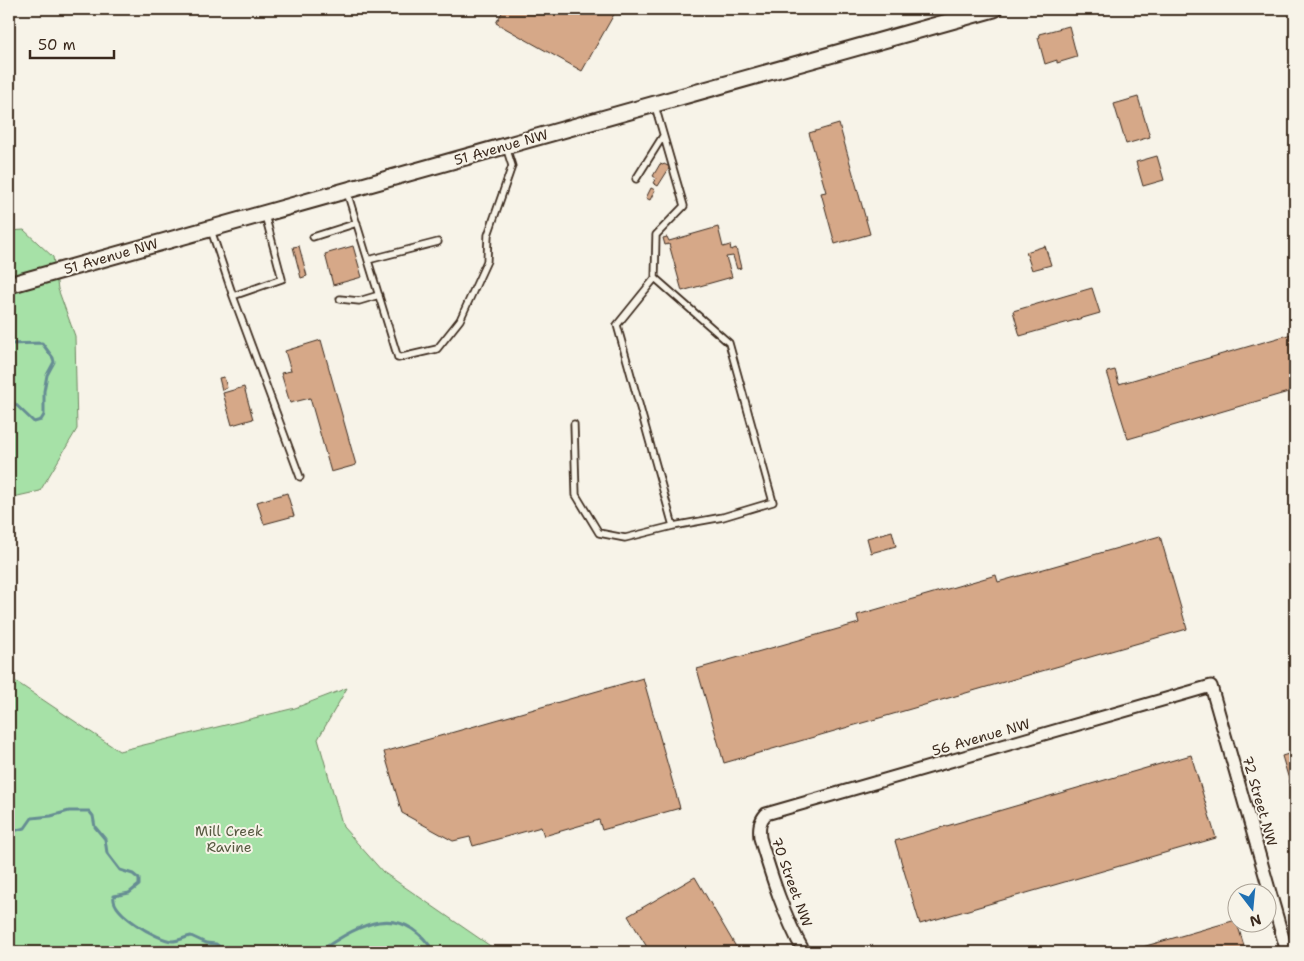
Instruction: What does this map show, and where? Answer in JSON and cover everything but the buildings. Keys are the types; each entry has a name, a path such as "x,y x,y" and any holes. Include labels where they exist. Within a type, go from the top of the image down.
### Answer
{"street":[{"name":"51 Avenue NW","path":"9,284 994,9"},
{"name":"56 Avenue NW","path":"761,820 766,814 775,811 1210,686"},
{"name":"72 Street NW","path":"1210,686 1287,952"},
{"name":"70 Street NW","path":"761,820 759,828 760,838 779,898 791,930 804,952"}],"lane":[{"path":"654,104 684,206 656,234 654,278 617,325 673,526"},
{"path":"636,179 664,136"},
{"path":"346,190 398,358 437,349 460,320 487,260 488,234 512,166 506,146"},
{"path":"233,296 282,279 265,213"},
{"path":"313,237 357,223"},
{"path":"210,228 300,477"},
{"path":"368,260 438,242"},
{"path":"574,424 576,495 599,533 625,538 673,526 723,517 772,502 729,343 654,278"},
{"path":"340,299 359,301 379,295"}],"green space":[{"path":"24,230 53,257 58,289 75,336 77,429 40,491 9,498 9,231"},
{"name":"Mill Creek Ravine","path":"9,677 119,751 295,708 347,688 318,739 343,827 383,872 499,952 23,952 9,940"}],"waterway":[{"path":"9,344 42,343 54,362 47,375 44,391 44,415 41,420 34,422 9,400"},
{"path":"9,832 25,828 32,818 51,816 69,811 89,811 93,816 95,827 105,839 107,853 120,870 133,874 139,879 139,885 129,893 114,896 119,910 136,924 156,936 172,941 191,936 206,943 216,944 221,948 222,952"},
{"path":"319,952 349,933 379,922 393,922 408,926 421,936 434,952"}]}
